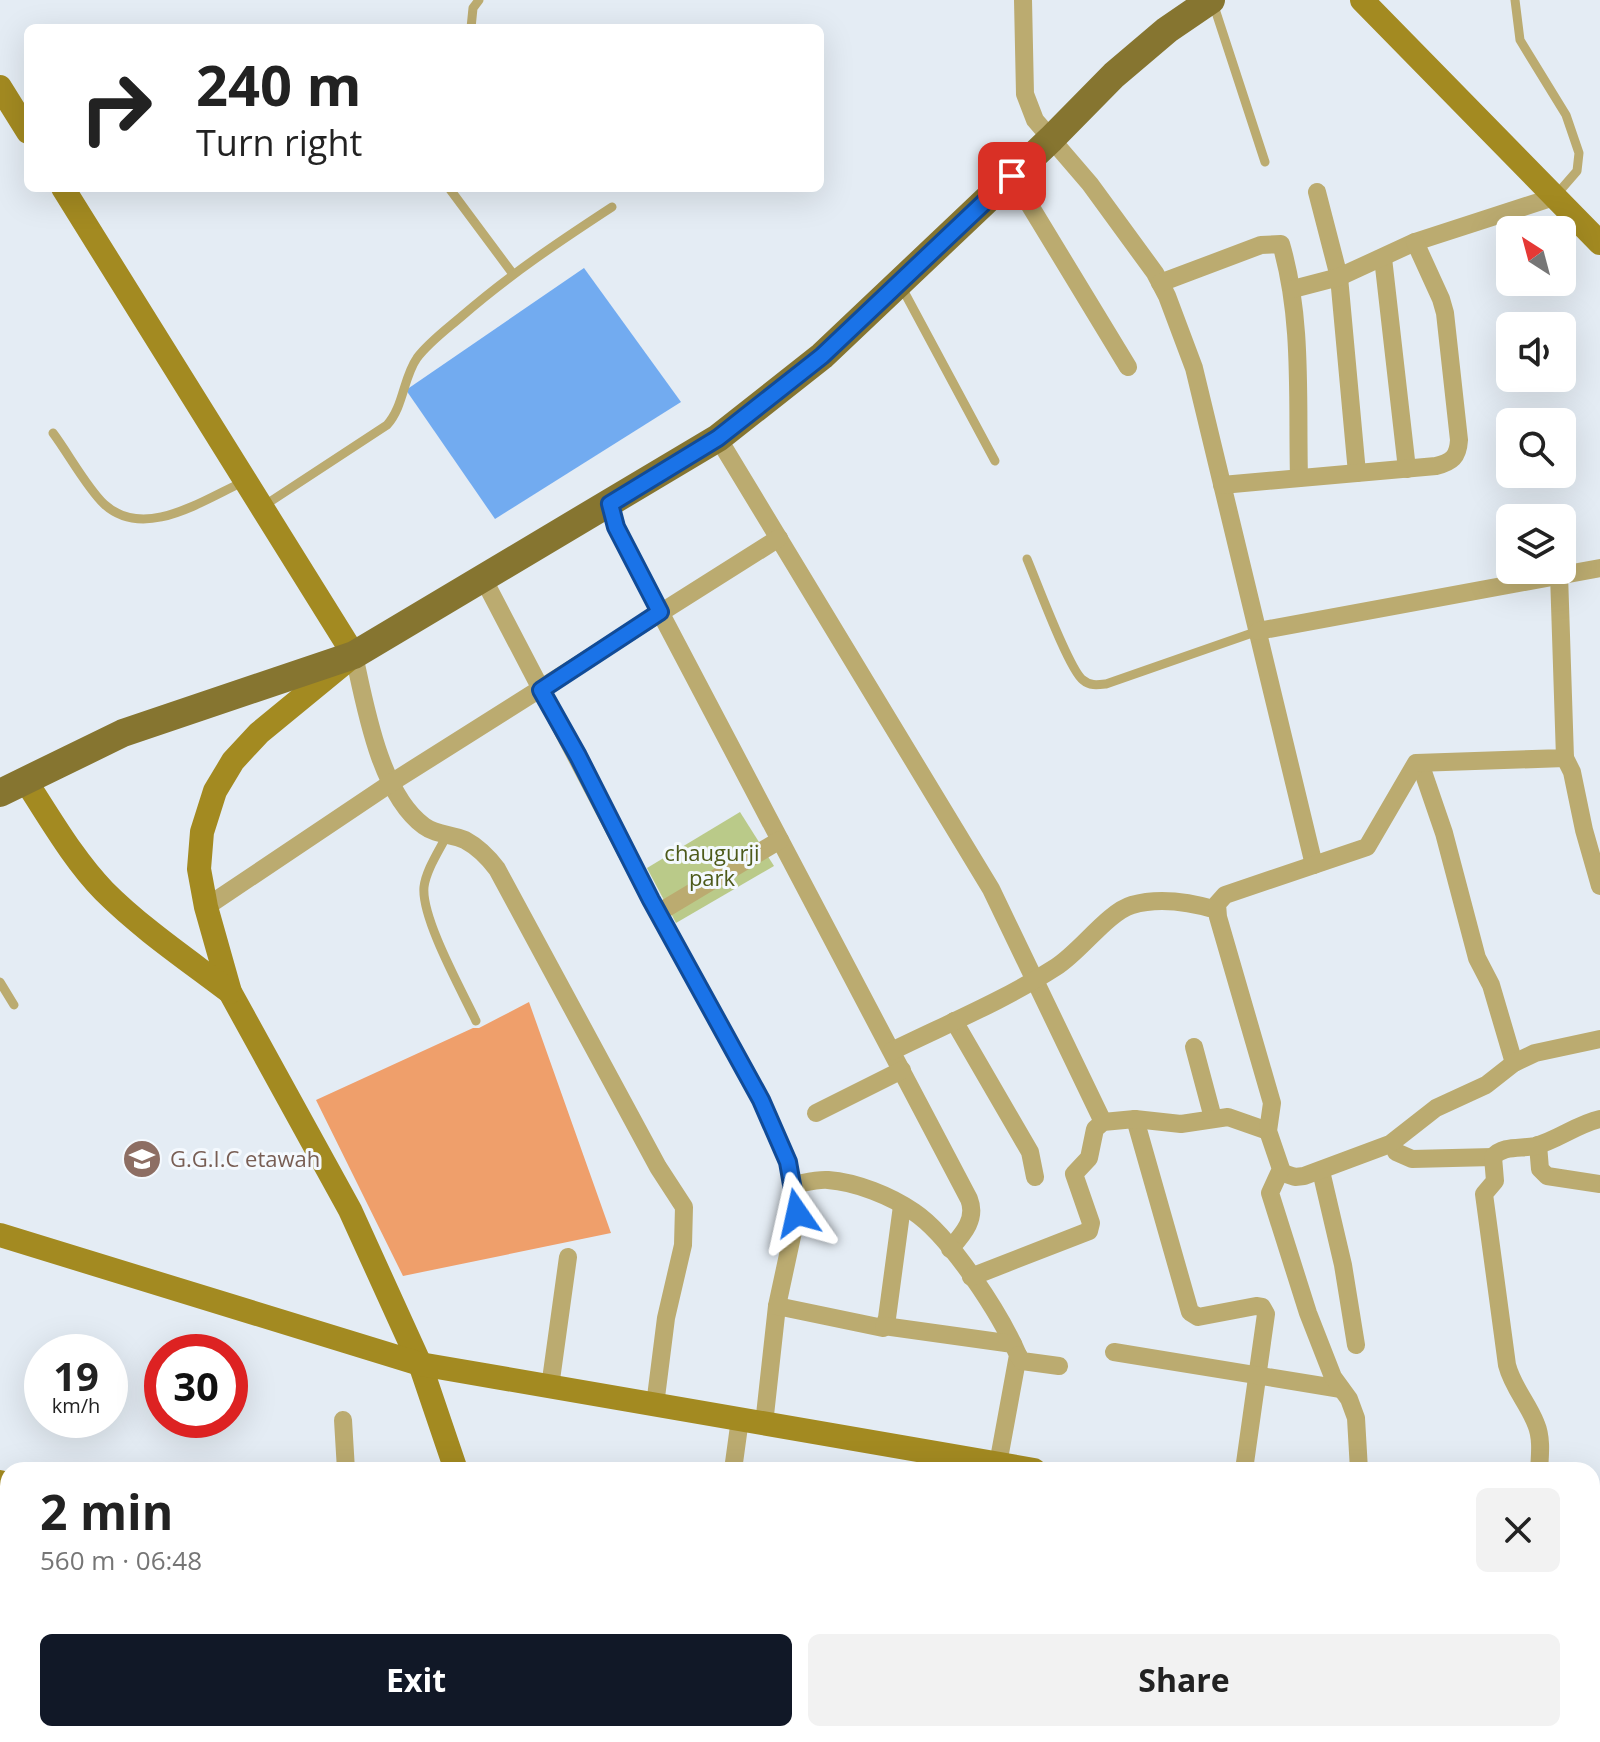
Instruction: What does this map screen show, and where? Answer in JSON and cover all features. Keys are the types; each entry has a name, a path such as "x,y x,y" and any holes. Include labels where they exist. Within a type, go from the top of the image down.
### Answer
{"main road":[{"path":"8,787 123,733 354,655 718,438 822,356 1125,66 1167,30 1211,0"}],"street":[{"path":"1023,0 1025,94 1035,120 1090,184 1160,283 1194,368 1314,865"},
{"path":"1362,0 1600,243"},
{"path":"0,87 24,126"},
{"path":"1012,176 1128,367"},
{"path":"65,192 354,655 375,746 391,783 423,826 464,840 487,855 497,869 658,1167 684,1207 683,1245 666,1318 655,1405"},
{"path":"1317,192 1339,277 1357,473"},
{"path":"1293,289 1339,277 1415,242 1554,197"},
{"path":"1222,485 1450,463 1458,452 1459,440 1445,313 1415,242"},
{"path":"1160,283 1261,245 1281,244 1293,289 1299,478"},
{"path":"1383,258 1407,469"},
{"path":"718,438 991,889 1103,1122"},
{"path":"610,504 616,527 971,1205 972,1215 965,1231 950,1249"},
{"path":"206,907 391,783 779,538"},
{"path":"1576,572 1600,568"},
{"path":"483,578 658,913 761,1100 788,1162 797,1213 752,1422 736,1462"},
{"path":"1258,631 1506,584"},
{"path":"1559,584 1565,758 1572,772 1600,886"},
{"path":"354,655 259,733 227,771 215,791 202,832 199,869 206,907 230,992 350,1210 420,1364 453,1462"},
{"path":"1359,1462 1356,1418 1349,1399 1333,1377 1308,1313 1270,1193 1279,1176 1280,1164 1268,1131 1271,1097 1217,904 1225,895 1367,847 1416,763 1565,758"},
{"path":"1420,763 1444,833 1477,958 1491,985 1514,1063"},
{"path":"8,787 104,891 147,929 230,992"},
{"path":"658,913 780,840"},
{"path":"892,1051 1041,977 1077,952 1121,909 1133,904 1174,901 1217,910"},
{"path":"954,1021 1030,1152 1035,1177"},
{"path":"1279,1176 1295,1177 1321,1171 1390,1144 1436,1108 1486,1085 1514,1063 1535,1053 1600,1039"},
{"path":"1194,1047 1213,1118"},
{"path":"816,1113 902,1070"},
{"path":"971,1277 1089,1231 1091,1223 1074,1174 1089,1158 1095,1129 1103,1122 1135,1119 1181,1124 1233,1117 1268,1131"},
{"path":"1135,1119 1190,1312 1198,1317 1256,1306 1262,1307 1266,1314 1245,1462"},
{"path":"1396,1152 1412,1159 1493,1157 1503,1150 1538,1145 1584,1122 1600,1119"},
{"path":"1538,1145 1540,1169 1547,1176 1600,1184"},
{"path":"1493,1157 1496,1178 1486,1190 1484,1200 1507,1365 1514,1387 1539,1431 1539,1462"},
{"path":"1321,1171 1343,1265 1356,1345"},
{"path":"792,1185 826,1179 854,1185 915,1212 971,1277 1022,1361 1059,1366"},
{"path":"884,1326 902,1206"},
{"path":"0,1235 420,1364 986,1462"},
{"path":"550,1387 568,1257"},
{"path":"777,1306 880,1329 884,1326 1015,1350"},
{"path":"998,1462 1015,1350"},
{"path":"1114,1352 1341,1389"},
{"path":"343,1420 346,1462"}],"lane":[{"path":"471,24 473,8 479,0"},
{"path":"1211,0 1265,162"},
{"path":"1515,0 1520,40 1566,115 1579,153 1577,171 1554,197"},
{"path":"452,192 513,274"},
{"path":"262,507 387,425 396,415 406,380 418,357 513,274 612,207"},
{"path":"899,283 995,461"},
{"path":"53,433 104,504 121,515 140,520 163,518 246,481"},
{"path":"1027,559 1071,662 1080,679 1093,686 1258,631"},
{"path":"447,835 426,878 424,899 447,960 476,1021"},
{"path":"0,982 14,1005"}],"green space":[{"name":"chaugurji park","path":"740,812 774,866 676,923 647,868"}],"water":[{"path":"584,268 681,402 495,519 406,390"}],"building":[{"path":"529,1002 611,1233 403,1276 316,1100 473,1028 479,1028"}],"place":[{"name":"G.G.I.C etawah","path":"142,1159"}],"route":[{"path":"797,1213 788,1162 761,1100 541,690 660,612 616,527 610,504 718,438 822,356 1012,176"}]}
